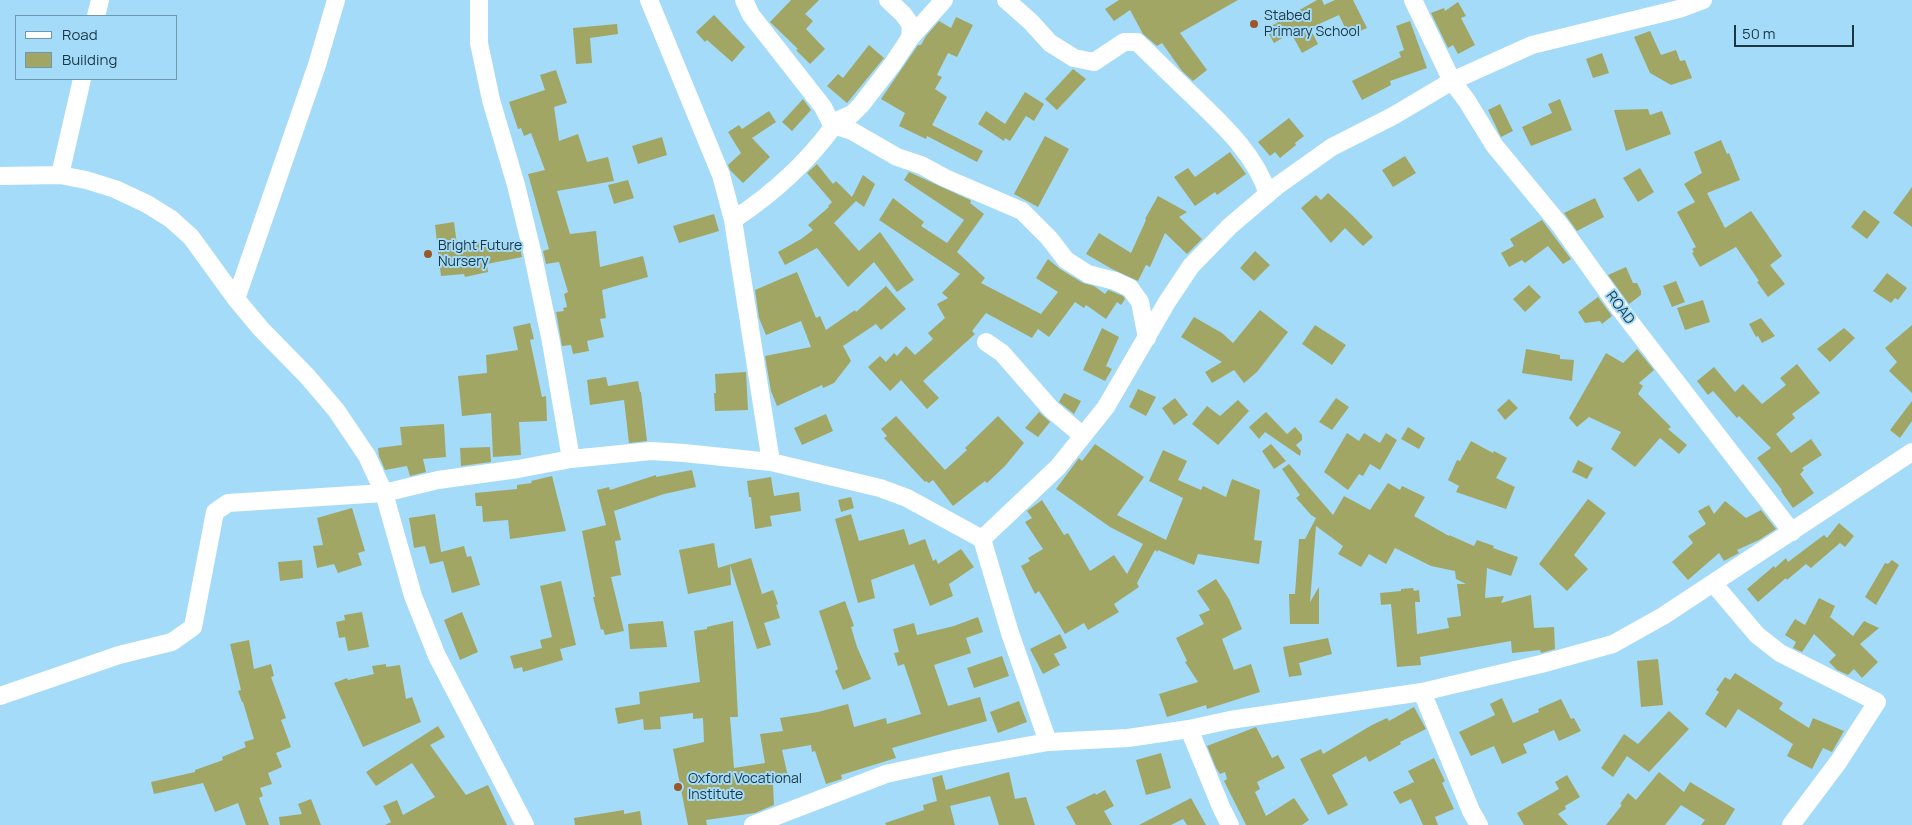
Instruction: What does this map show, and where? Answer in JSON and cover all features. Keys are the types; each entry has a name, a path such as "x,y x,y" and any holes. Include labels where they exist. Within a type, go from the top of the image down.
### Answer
{"street":[{"path":"96,15 100,0"},
{"path":"236,299 317,66 336,0"},
{"path":"480,0 479,43 491,100 516,185 532,250 551,342 571,460"},
{"path":"649,0 722,176 732,220 771,462"},
{"path":"744,0 751,15 823,107 833,127"},
{"path":"888,0 903,14 911,26 910,38"},
{"path":"732,220 761,201 799,168 818,147 838,120 852,114 861,105 910,38 944,0"},
{"path":"1006,0 1031,22 1050,43 1074,58 1094,62 1124,42 1137,42 1228,130 1263,176 1268,194"},
{"name":"ROAD","path":"1413,0 1452,81 1494,145 1560,225 1620,309 1792,532"},
{"path":"982,539 1058,467 1106,407 1191,266 1230,226 1268,194 1332,147 1393,116 1452,81 1532,45 1679,9 1703,0"},
{"path":"60,175 82,80"},
{"path":"833,127 852,131 897,157 921,165 945,178 1022,211 1049,238 1066,260 1088,274 1115,281 1130,288 1140,302 1146,338"},
{"path":"0,176 60,175 115,189 148,204 171,219 191,237 236,299 261,329 307,376 336,410 366,456 384,493 413,596 437,656 524,825"},
{"path":"986,342 1002,354 1051,409 1083,436"},
{"path":"0,696 120,655 172,642 193,627 215,512 228,502 384,493 438,480 571,460 651,451 771,462 880,488 907,498 982,539 1010,633 1048,742"},
{"path":"753,825 886,774 1048,742 1128,738 1189,729 1230,720 1422,692 1541,664 1613,644 1663,616 1713,584 1912,452"},
{"path":"1713,584 1757,634 1780,653 1877,702 1839,761 1797,814 1791,825"},
{"path":"1422,692 1471,811 1479,825"},
{"path":"1189,729 1230,825"}],"building":[{"path":"791,0 819,0 805,14 813,21 806,29 825,49 810,64 796,50 798,49 770,22"},
{"path":"1119,0 1238,0 1180,33 1207,70 1193,81 1182,71 1162,43 1157,46 1143,34 1130,10 1114,21 1105,9"},
{"path":"1317,0 1322,0 1324,5 1335,0 1353,0 1367,28 1349,36 1339,15 1310,28 1318,44 1302,53 1291,33 1274,43 1266,29"},
{"path":"1458,2 1466,16 1461,18 1475,45 1458,54 1453,45 1448,48 1431,13 1444,8 1445,11"},
{"path":"714,15 745,47 732,62 707,40 705,42 696,32"},
{"path":"956,17 973,25 957,57 948,53 937,75 942,77 935,89 947,97 932,125 983,151 977,162 927,136 926,139 899,126 905,113 881,99 918,45 921,45 939,21 951,28"},
{"path":"1410,21 1427,68 1390,81 1391,85 1362,100 1352,81 1401,57 1399,52 1404,50 1396,26"},
{"path":"617,24 618,34 590,38 592,63 576,64 573,28"},
{"path":"1650,31 1661,55 1676,50 1680,61 1685,60 1692,78 1671,85 1650,73 1634,37"},
{"path":"869,45 884,58 847,103 827,86 838,74 843,78"},
{"path":"1602,53 1609,73 1593,78 1586,59"},
{"path":"1073,69 1086,79 1057,110 1045,99"},
{"path":"556,70 567,103 554,107 559,141 578,134 587,162 608,157 614,181 557,191 570,234 596,231 600,267 643,256 648,277 602,290 606,318 600,319 604,337 587,341 589,351 573,354 571,345 562,346 556,312 564,311 563,308 567,307 564,294 568,292 559,262 546,264 543,251 549,249 528,174 545,170 531,133 524,136 521,128 518,129 509,102 545,90 540,75"},
{"path":"1025,92 1044,104 1034,121 1026,116 1010,141 1005,138 1004,141 978,124 986,111 1005,124"},
{"path":"803,99 811,110 792,131 782,122"},
{"path":"1560,99 1572,130 1531,146 1522,127 1552,113 1548,104"},
{"path":"1500,104 1513,131 1501,137 1488,110"},
{"path":"1648,109 1650,115 1662,111 1671,134 1626,151 1614,110"},
{"path":"769,111 776,122 752,138 770,157 743,183 730,170 728,165 741,153 728,132 739,125 742,129"},
{"path":"1289,118 1304,136 1280,158 1275,152 1270,156 1258,142"},
{"path":"1045,136 1069,149 1038,207 1014,194"},
{"path":"662,137 667,155 638,164 632,146"},
{"path":"1721,140 1727,154 1729,153 1740,180 1707,193 1725,228 1751,211 1782,256 1770,265 1785,284 1768,297 1736,247 1700,267 1692,253 1694,252 1692,249 1696,247 1677,212 1695,202 1684,184 1702,173 1694,152"},
{"path":"1230,152 1246,174 1217,195 1215,192 1195,206 1174,177 1188,168 1195,177"},
{"path":"1405,156 1416,173 1393,187 1382,170"},
{"path":"817,164 833,184 836,181 852,197 863,175 875,184 864,207 856,201 834,223 859,251 880,232 914,280 897,292 874,262 848,287 817,248 785,265 778,252 813,230 808,225 829,207 832,202 807,173"},
{"path":"1640,168 1654,192 1638,202 1623,178"},
{"path":"909,172 970,200 970,203 984,214 957,252 985,278 981,283 1041,314 1058,292 1036,278 1048,259 1083,283 1094,286 1105,294 1108,290 1111,291 1123,296 1125,299 1121,305 1117,302 1106,319 1086,305 1084,308 1075,302 1049,337 1038,329 1032,338 986,313 972,331 975,334 923,381 939,398 927,409 901,380 890,391 868,367 880,356 886,362 894,353 897,356 906,346 915,355 933,339 928,333 945,318 937,304 948,298 942,293 960,274 879,220 893,198 924,222 921,226 947,243 964,220 904,180"},
{"path":"628,180 634,198 614,204 608,185"},
{"path":"1912,187 1912,227 1893,213"},
{"path":"1328,193 1373,237 1363,246 1345,228 1331,243 1301,208 1316,195 1321,200"},
{"path":"1158,196 1187,212 1179,217 1202,239 1187,254 1165,233 1150,267 1146,265 1138,281 1086,254 1099,233 1131,253 1145,219"},
{"path":"1595,198 1604,217 1577,231 1564,213"},
{"path":"1864,210 1880,222 1867,239 1851,227"},
{"path":"714,214 719,231 679,243 673,226"},
{"path":"1542,220 1571,259 1563,264 1548,246 1525,263 1522,260 1509,267 1501,253 1514,246 1510,239"},
{"path":"454,222 457,245 490,240 491,247 519,241 522,257 487,264 488,272 465,277 464,274 441,276 435,225"},
{"path":"1255,251 1270,265 1254,281 1240,268"},
{"path":"1626,267 1633,283 1637,283 1641,291 1641,295 1629,304 1608,275"},
{"path":"797,272 816,318 820,316 826,330 855,310 856,312 886,286 906,309 881,330 876,324 843,346 851,361 834,383 823,388 822,385 777,406 771,391 765,356 811,347 801,321 766,335 759,318 755,290"},
{"path":"1887,273 1907,288 1898,300 1895,298 1891,303 1873,291"},
{"path":"1676,281 1685,302 1672,307 1663,286"},
{"path":"1529,285 1541,297 1525,312 1513,299"},
{"path":"1598,297 1612,316 1602,324 1600,321 1585,323 1578,312"},
{"path":"1703,300 1710,322 1685,330 1677,308"},
{"path":"1260,310 1288,332 1257,372 1244,383 1234,370 1212,383 1205,372 1222,362 1181,337 1194,317 1222,333 1233,343"},
{"path":"1761,318 1775,336 1762,343 1758,336 1756,337 1749,324"},
{"path":"530,323 534,339 530,340 542,397 546,396 547,421 519,422 521,455 493,457 491,413 462,416 458,376 487,373 486,355 518,350 513,327"},
{"path":"1315,325 1346,345 1332,365 1302,344"},
{"path":"1912,325 1912,393 1889,371 1897,362 1885,348"},
{"path":"1102,328 1119,337 1106,366 1112,369 1105,381 1083,370"},
{"path":"1844,328 1855,338 1830,362 1817,349"},
{"path":"1526,349 1560,355 1560,359 1574,360 1572,381 1522,373"},
{"path":"1637,349 1654,370 1639,383 1643,386 1638,394 1671,427 1668,429 1687,445 1679,454 1660,438 1635,467 1611,449 1621,432 1589,417 1577,427 1569,418 1606,353 1623,363"},
{"path":"1797,364 1820,393 1792,414 1795,418 1776,434 1791,453 1811,439 1822,455 1802,468 1804,470 1800,474 1814,493 1793,508 1782,490 1757,458 1771,448 1739,416 1737,418 1713,391 1708,395 1697,381 1714,367 1735,392 1743,384 1762,404 1786,385 1780,378"},
{"path":"746,372 748,410 715,411 715,374"},
{"path":"606,377 608,386 638,381 647,441 629,443 624,400 590,405 587,380"},
{"path":"1138,389 1156,397 1146,416 1129,407"},
{"path":"1064,393 1081,401 1074,414 1059,402"},
{"path":"1175,398 1188,415 1174,425 1162,408"},
{"path":"1336,398 1349,407 1332,430 1319,422"},
{"path":"1509,399 1518,408 1505,420 1497,410"},
{"path":"1238,400 1249,411 1218,445 1192,424 1207,406 1220,416"},
{"path":"1912,401 1912,421 1900,438 1890,430"},
{"path":"1039,412 1050,422 1038,437 1025,428"},
{"path":"1266,412 1287,434 1295,427 1302,435 1302,440 1296,445 1301,451 1300,456 1265,432 1259,439 1249,427"},
{"path":"826,414 833,431 802,445 794,428"},
{"path":"896,416 945,470 967,450 965,448 998,416 1024,443 1005,466 987,483 985,481 953,506 933,480 929,483 925,482 884,438 887,436 881,429"},
{"path":"444,424 446,457 423,459 426,472 410,476 407,466 385,470 378,448 402,445 400,427"},
{"path":"1408,427 1425,438 1419,449 1401,439"},
{"path":"1347,433 1359,441 1364,433 1380,443 1386,433 1397,440 1380,470 1370,464 1363,476 1359,474 1348,490 1324,472"},
{"path":"1471,441 1507,458 1496,478 1515,487 1506,509 1456,492 1459,486 1448,480 1457,460 1460,461"},
{"path":"1095,444 1144,477 1117,515 1166,540 1183,498 1149,481 1163,450 1187,461 1178,480 1201,490 1203,486 1226,497 1232,479 1260,490 1254,540 1262,541 1259,564 1198,554 1194,565 1155,550 1137,583 1139,587 1114,604 1119,612 1088,630 1084,623 1065,634 1039,591 1035,594 1021,566 1030,561 1028,558 1043,549 1025,522 1032,518 1027,511 1042,500 1064,535 1068,533 1090,571 1114,555 1127,574 1143,544 1110,527 1056,489 1079,458 1082,461"},
{"path":"1271,444 1286,461 1274,469 1262,451"},
{"path":"490,447 491,462 461,466 460,448"},
{"path":"1578,460 1593,468 1587,479 1572,472"},
{"path":"1289,464 1333,515 1344,496 1370,510 1388,483 1400,490 1402,486 1425,497 1414,516 1449,536 1474,546 1477,540 1518,557 1511,576 1487,568 1485,598 1504,596 1501,603 1531,595 1534,628 1554,627 1555,649 1541,653 1540,650 1512,653 1511,641 1420,657 1421,665 1397,667 1391,604 1381,605 1380,593 1413,588 1414,591 1419,590 1420,602 1415,602 1417,634 1449,628 1447,618 1461,616 1457,584 1466,584 1456,579 1455,571 1431,566 1395,548 1386,564 1369,554 1361,567 1338,554 1343,546 1316,526 1310,602 1319,587 1319,624 1290,624 1289,594 1295,594 1299,539 1305,539 1316,518 1296,498 1300,495 1282,469"},
{"path":"692,470 696,487 664,494 614,511 621,540 615,541 621,575 611,577 624,631 605,635 603,629 601,630 593,597 595,597 582,531 606,525 597,490 609,487 610,490 656,475 656,477"},
{"path":"552,476 566,531 510,539 508,520 483,522 482,506 476,506 475,493 517,489 517,485 532,483 531,481"},
{"path":"771,477 774,496 799,492 801,511 770,516 772,526 755,529 747,481"},
{"path":"851,497 854,508 841,512 838,500"},
{"path":"1588,499 1606,513 1574,555 1588,569 1567,591 1539,564"},
{"path":"1725,501 1746,518 1761,510 1776,529 1759,540 1737,550 1739,553 1724,561 1719,553 1688,580 1672,562 1693,543 1688,536 1706,524 1698,511 1709,505 1714,514"},
{"path":"352,508 365,551 358,553 362,565 338,573 334,564 317,568 313,546 323,545 317,518"},
{"path":"435,514 441,552 464,546 467,557 471,556 480,585 452,593 443,561 430,564 425,546 414,548 409,518"},
{"path":"851,514 859,541 904,529 909,545 925,539 933,561 936,559 938,564 961,549 974,567 949,584 953,596 930,606 914,564 871,580 875,598 858,603 835,519"},
{"path":"1839,523 1854,536 1845,547 1840,543 1811,568 1806,564 1758,602 1747,589 1786,558 1788,562 1824,535 1827,538"},
{"path":"714,543 718,568 751,558 762,594 773,590 780,618 764,623 771,645 757,649 730,565 731,585 688,594 679,550"},
{"path":"302,560 303,578 280,581 278,562"},
{"path":"1892,560 1899,565 1876,605 1865,597 1885,563 1888,564"},
{"path":"1216,579 1229,599 1242,629 1222,639 1234,670 1251,664 1260,692 1207,709 1206,705 1167,717 1159,694 1198,682 1185,662 1187,661 1176,638 1204,624 1199,615 1210,610 1197,591"},
{"path":"561,581 576,645 560,649 563,660 523,672 522,667 514,669 510,656 542,648 540,640 552,637 540,586"},
{"path":"1819,598 1835,606 1830,617 1853,636 1864,621 1879,628 1860,644 1878,662 1862,678 1854,669 1848,675 1837,670 1829,662 1836,655 1814,634 1802,652 1793,648 1796,642 1785,635 1795,619 1805,625"},
{"path":"845,601 854,626 851,627 857,647 871,679 843,690 835,671 838,669 819,611"},
{"path":"362,612 369,647 348,651 345,637 339,638 336,622 345,620 344,615"},
{"path":"462,612 478,652 460,660 444,620"},
{"path":"978,617 983,632 966,638 971,653 934,665 948,706 980,697 987,721 892,748 896,758 841,775 842,779 826,784 815,751 812,752 811,745 782,750 789,781 773,784 774,805 755,813 706,820 707,825 688,825 673,749 704,742 703,718 693,719 693,713 660,717 661,729 644,730 643,719 618,724 615,708 640,704 639,692 700,682 694,631 733,621 738,717 730,717 734,768 765,763 760,734 783,731 780,718 818,712 848,704 854,727 886,718 887,724 921,714 904,664 898,666 894,653 899,652 893,629 914,623 917,635 954,626"},
{"path":"663,621 667,647 630,649 628,624"},
{"path":"1060,634 1067,648 1054,654 1060,665 1043,674 1030,649"},
{"path":"1328,638 1332,654 1299,663 1302,675 1289,677 1283,647"},
{"path":"249,640 254,669 271,664 274,676 271,677 286,718 281,720 291,747 276,753 282,767 268,773 272,784 260,788 263,796 259,798 269,825 246,825 238,803 215,812 203,783 154,794 151,782 195,772 195,770 223,760 222,757 246,747 244,742 254,739 238,691 241,690 230,644"},
{"path":"1002,656 1009,676 974,688 967,668"},
{"path":"1658,659 1663,705 1641,707 1637,661"},
{"path":"386,664 386,667 400,665 406,699 412,697 421,722 363,747 334,683 347,678 348,680 374,674 372,666"},
{"path":"1735,673 1783,703 1779,709 1809,728 1813,718 1844,731 1832,752 1823,748 1812,769 1787,756 1793,744 1738,709 1726,728 1705,714 1719,692 1716,690 1725,677 1730,680"},
{"path":"1502,698 1513,723 1539,712 1538,709 1561,699 1571,719 1574,718 1581,731 1559,741 1554,730 1523,744 1527,753 1502,764 1494,746 1471,756 1459,732 1495,715 1490,704"},
{"path":"1019,701 1027,722 998,733 990,712"},
{"path":"1414,707 1426,729 1400,742 1401,744 1369,762 1366,756 1332,775 1348,805 1328,815 1300,759 1321,749 1323,754 1372,725 1387,718 1389,721"},
{"path":"1669,711 1689,729 1649,772 1627,756 1613,777 1601,768 1624,734 1638,744"},
{"path":"438,726 445,737 430,745 466,795 488,785 507,825 385,825 391,822 383,806 397,800 403,815 435,797 412,763 376,786 366,772"},
{"path":"1256,727 1272,758 1278,755 1285,768 1257,782 1260,789 1255,792 1266,816 1294,798 1309,820 1302,825 1246,825 1224,781 1227,779 1225,772 1220,774 1216,768 1207,746"},
{"path":"1161,753 1171,788 1146,795 1136,760"},
{"path":"1434,758 1445,781 1442,783 1454,809 1435,817 1438,825 1423,825 1411,799 1400,804 1393,792 1414,782 1408,771"},
{"path":"1009,772 1015,799 1026,797 1035,825 999,825 990,796 950,806 955,825 886,825 885,823 924,810 923,805 937,801 932,778 942,775 946,790"},
{"path":"1659,772 1684,792 1690,782 1735,809 1725,825 1701,825 1705,820 1681,805 1665,825 1606,825 1622,805 1620,804 1628,793 1636,800"},
{"path":"1567,775 1580,797 1565,806 1566,809 1558,814 1568,825 1524,825 1517,813 1559,789 1555,782"},
{"path":"1105,790 1114,806 1104,811 1112,825 1076,825 1066,807"},
{"path":"1191,798 1206,825 1187,825 1183,819 1171,825 1139,825"},
{"path":"311,799 321,825 280,825 279,817 302,814 298,804"},
{"path":"624,810 624,814 640,811 642,825 575,825 574,818"}],"place":[{"name":"Stabed Primary School","path":"1254,24"},
{"name":"Bright Future Nursery","path":"428,254"},
{"name":"Oxford Vocational Institute","path":"678,787"}]}
